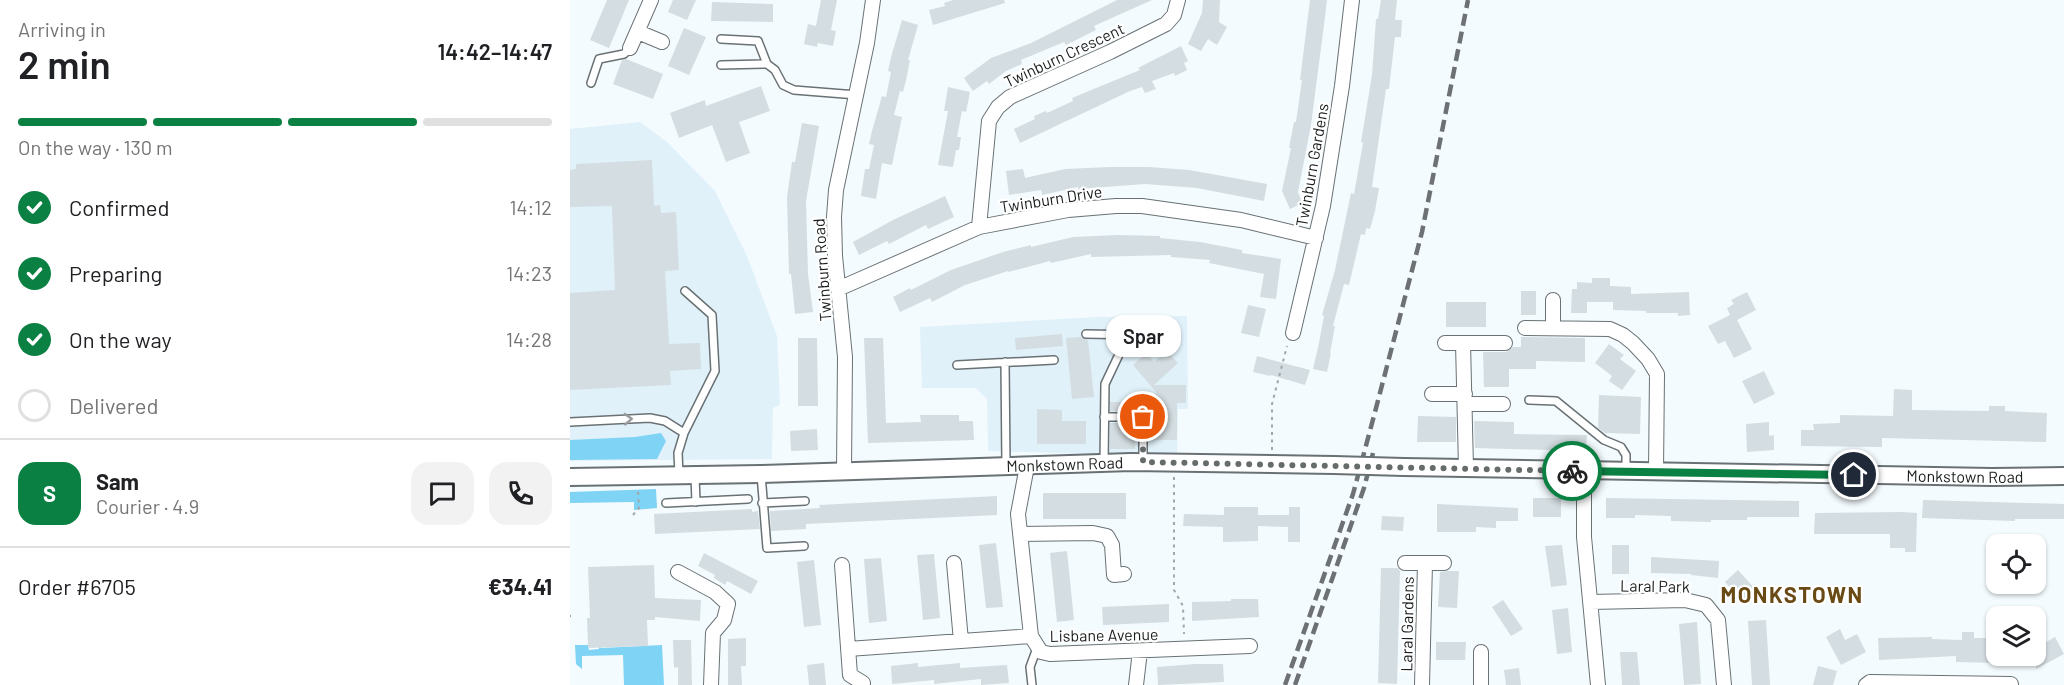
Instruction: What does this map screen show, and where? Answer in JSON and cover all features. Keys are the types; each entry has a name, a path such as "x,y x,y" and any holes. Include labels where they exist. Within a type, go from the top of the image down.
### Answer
{"street":[{"path":"630,48 651,0"},
{"name":"Twinburn Road","path":"844,470 845,357 834,217 836,190 857,95 873,0"},
{"name":"Twinburn Crescent","path":"979,227 989,121 998,107 1010,97 1166,24 1174,15 1178,0"},
{"name":"Twinburn Gardens","path":"1293,333 1316,238 1342,86 1352,0"},
{"path":"638,32 662,42"},
{"name":"Twinburn Drive","path":"838,289 979,227 1068,210 1142,206 1241,220 1316,238"},
{"path":"1553,300 1553,327"},
{"path":"1525,328 1610,329 1628,339 1648,359 1657,374 1656,471"},
{"path":"1445,342 1504,343"},
{"path":"1463,343 1466,468"},
{"path":"1432,394 1503,404"},
{"name":"Monkstown Road","path":"570,477 760,474 1143,462 1584,471 1980,477 2064,476"},
{"name":"Lisbane Avenue","path":"1027,466 1018,514 1034,642 1041,652 1050,654 1250,646"},
{"path":"1584,471 1584,537 1598,685"},
{"path":"1020,534 1093,533 1107,536 1112,545 1114,575 1124,574"},
{"name":"Laral Gardens","path":"1405,562 1444,563"},
{"path":"954,563 961,641"},
{"name":"Laral Gardens","path":"1422,685 1425,564"},
{"path":"842,565 850,675 863,682"},
{"path":"678,572 715,592 728,604 728,612 724,620 713,633 711,685"},
{"name":"Laral Park","path":"1590,602 1685,600 1706,604 1718,620 1724,685"},
{"path":"728,612 742,611"},
{"path":"848,649 961,641 1034,642"},
{"path":"1136,685 1140,651"},
{"path":"1481,652 1481,685"},
{"path":"1866,685 1870,682 2011,684"}],"lane":[{"path":"721,39 758,41 767,64 775,70 783,85 794,90 857,95"},
{"path":"591,83 599,59 624,54 630,48"},
{"path":"721,65 767,64"},
{"path":"685,291 712,315 715,371 684,433 678,453 696,502"},
{"path":"1086,334 1138,335 1124,344 1105,384 1104,463"},
{"path":"957,364 1054,360"},
{"path":"1005,362 1006,466"},
{"path":"1529,400 1556,401 1604,440 1621,447 1626,455 1626,470"},
{"path":"1104,417 1143,417 1143,462"},
{"path":"570,422 650,418 665,421 684,433"},
{"path":"760,474 767,548 804,546"},
{"path":"666,503 748,499"},
{"path":"762,503 805,501"},
{"path":"1032,685 1030,667 1034,642"}],"path":[{"path":"1274,464 1272,404 1287,346 1293,333"},
{"path":"1174,462 1174,590 1183,606 1185,649"},
{"path":"633,515 639,508 638,475"}],"shaded area":[{"path":"640,122 666,141 715,191 747,256 777,336 780,405 773,408 772,459 570,461 570,129"},
{"path":"1187,316 1188,409 1178,409 1177,453 1088,454 988,451 987,399 976,388 922,388 920,327 1096,317"},
{"path":"661,433 666,441 657,459 570,460 570,440 635,437"},
{"path":"656,489 657,508 634,510 634,502 570,503 570,492"},
{"path":"575,645 588,645 589,650 599,649 599,645 601,648 662,645 664,685 624,685 623,655 582,656 582,669 576,664"}],"building":[{"path":"607,0 629,0 609,48 590,40"},
{"path":"673,0 696,0 687,20 668,12"},
{"path":"821,0 837,0 831,30 836,31 833,46 818,43 817,47 804,44 808,24 816,26"},
{"path":"953,0 1004,0 1005,3 933,25 929,10 945,6 944,3"},
{"path":"1117,0 1152,0 1094,26 1096,30 1066,45 1064,42 1021,60 1022,64 1006,71 989,84 987,81 973,91 964,78 991,58 1031,43"},
{"path":"1203,0 1220,0 1219,22 1227,27 1217,45 1208,39 1201,51 1188,44 1202,13"},
{"path":"1310,0 1327,0 1311,125 1298,192 1302,203 1290,209 1282,191 1294,122 1296,122"},
{"path":"1381,0 1397,0 1395,20 1402,20 1401,37 1395,37 1389,89 1386,89 1372,187 1379,188 1375,211 1370,229 1366,228 1365,235 1361,234 1349,285 1344,284 1333,326 1335,326 1327,372 1313,369 1324,316 1322,315 1335,270 1351,193 1354,194 1372,75 1376,19 1378,19"},
{"path":"712,2 773,4 773,22 711,21"},
{"path":"902,20 918,25 908,60 910,60 903,92 900,91 894,115 902,117 892,165 882,163 876,199 861,196 865,169 869,169 874,145 869,144 872,131 882,96 886,97 891,72 888,71"},
{"path":"684,28 706,37 689,75 668,66"},
{"path":"1181,46 1188,61 1184,63 1187,70 1175,76 1174,73 1152,81 1156,89 1145,93 1142,87 1130,91 1020,143 1014,129 1035,119 1034,116 1046,111 1047,113 1073,101 1072,98 1140,70 1138,68"},
{"path":"626,59 663,74 653,99 613,84 622,60"},
{"path":"761,86 770,111 739,122 750,153 726,162 712,125 679,138 670,113 705,100 706,106"},
{"path":"948,87 970,92 966,112 962,111 957,137 961,137 959,150 956,150 953,167 938,165 948,111 944,111"},
{"path":"802,123 819,126 806,201 808,274 813,312 795,314 791,274 789,274 787,197 792,162 795,162"},
{"path":"652,160 654,206 660,205 661,213 676,212 679,270 665,271 669,344 700,343 701,369 670,371 671,385 570,390 570,293 615,290 612,206 570,207 570,170 576,169 576,164"},
{"path":"1109,167 1189,170 1267,184 1264,201 1197,188 1145,184 1078,189 1078,187 1042,195 1041,190 1009,195 1006,171 1023,169 1025,178 1065,169"},
{"path":"945,196 954,217 928,229 926,225 889,244 887,241 859,255 853,242"},
{"path":"1160,236 1160,238 1200,242 1242,250 1242,253 1281,259 1276,299 1260,297 1264,274 1209,263 1210,260 1171,257 1171,255 1091,257 1091,254 1008,271 965,285 932,302 930,298 900,312 893,297 951,270 1003,252 1073,237"},
{"path":"1592,278 1610,278 1610,286 1631,287 1631,294 1689,292 1690,315 1613,310 1613,302 1587,302 1587,313 1571,313 1572,289 1577,289 1577,282 1592,283"},
{"path":"1521,291 1536,291 1536,315 1521,315"},
{"path":"1747,292 1756,310 1737,320 1752,349 1734,358 1725,341 1718,344 1708,326 1730,315 1727,308 1734,304 1731,300"},
{"path":"1446,302 1486,302 1486,327 1446,327"},
{"path":"1248,305 1266,309 1259,337 1241,333"},
{"path":"1062,334 1063,346 1016,350 1015,338"},
{"path":"1081,337 1088,340 1094,397 1072,399 1066,338"},
{"path":"1521,337 1585,338 1585,362 1536,361 1536,369 1509,369 1509,387 1484,387 1483,352 1506,352 1513,347 1521,347"},
{"path":"798,338 817,338 818,406 798,406"},
{"path":"864,338 883,338 886,423 921,422 920,415 959,415 959,421 973,421 974,440 868,443"},
{"path":"1609,344 1624,355 1620,359 1636,371 1622,390 1609,381 1612,376 1595,363"},
{"path":"1167,351 1178,363 1154,385 1186,385 1186,403 1177,403 1177,440 1149,440 1149,417 1146,412 1110,411 1110,402 1134,402 1157,393 1133,365 1146,353 1154,362"},
{"path":"1257,356 1310,370 1305,385 1253,372"},
{"path":"1764,371 1775,394 1754,404 1742,381"},
{"path":"1894,389 1912,390 1912,410 1989,411 1989,406 2005,406 2005,411 2047,413 2046,442 1882,438 1882,447 1801,446 1801,430 1814,430 1813,424 1840,423 1840,415 1893,416"},
{"path":"1599,395 1641,397 1640,434 1605,433 1598,428"},
{"path":"1037,409 1062,410 1062,421 1086,421 1086,444 1037,444"},
{"path":"1418,416 1456,417 1456,442 1417,442"},
{"path":"1474,421 1514,422 1514,434 1587,435 1586,451 1475,448"},
{"path":"1769,422 1769,436 1774,435 1774,450 1747,452 1746,424"},
{"path":"1110,423 1137,423 1135,449 1110,449"},
{"path":"817,429 818,450 791,451 790,431"},
{"path":"1043,493 1126,493 1126,519 1043,519"},
{"path":"997,496 997,515 806,524 806,529 771,531 770,511 820,508 819,505"},
{"path":"1533,498 1561,498 1561,517 1533,517"},
{"path":"1606,498 1799,501 1799,517 1747,517 1747,520 1711,520 1711,522 1671,521 1671,516 1635,515 1635,518 1606,518"},
{"path":"1923,500 2064,504 2064,519 2015,519 2015,521 1922,518"},
{"path":"1437,504 1518,508 1518,521 1496,521 1496,528 1476,527 1476,532 1437,532"},
{"path":"1224,507 1258,507 1258,515 1289,515 1289,507 1300,507 1300,542 1288,542 1288,527 1258,526 1258,541 1223,542 1223,527 1183,526 1184,514 1224,515"},
{"path":"752,509 752,512 758,511 760,529 655,534 654,514"},
{"path":"1815,513 1917,513 1916,552 1905,552 1905,548 1890,548 1890,534 1814,534"},
{"path":"1382,516 1404,517 1403,531 1381,530"},
{"path":"996,543 1003,607 986,608 979,545"},
{"path":"1562,545 1567,585 1551,587 1545,546"},
{"path":"1612,545 1629,545 1629,574 1612,574"},
{"path":"1067,551 1074,620 1057,622 1050,553"},
{"path":"704,553 758,581 751,594 727,581 725,585 714,578 715,575 698,566"},
{"path":"934,554 940,618 923,620 917,555"},
{"path":"1651,557 1719,561 1718,578 1691,574 1651,573"},
{"path":"881,558 887,621 869,623 864,559"},
{"path":"814,560 821,625 804,627 797,562"},
{"path":"654,565 655,598 701,600 700,621 655,617 655,620 647,620 648,646 588,648 587,618 590,618 588,567"},
{"path":"1381,568 1398,568 1400,571 1397,684 1378,683"},
{"path":"1738,570 1757,591 1745,603 1725,582"},
{"path":"1459,571 1457,608 1438,607 1440,572"},
{"path":"1231,599 1258,599 1259,617 1192,621 1192,602 1231,601"},
{"path":"1503,600 1523,629 1511,636 1492,607"},
{"path":"1169,604 1169,622 1103,625 1102,607"},
{"path":"1568,608 1572,652 1557,654 1552,610"},
{"path":"1766,620 1770,685 1752,685 1748,621"},
{"path":"1697,622 1701,684 1684,685 1679,624"},
{"path":"1840,629 1845,640 1857,634 1866,652 1841,665 1826,637"},
{"path":"1962,632 1974,632 1974,638 1986,638 1986,663 1956,662 1956,656 1879,660 1878,638 1932,637 1932,639 1962,640"},
{"path":"2055,637 2064,654 2046,664 2046,642"},
{"path":"746,638 746,666 741,666 742,685 728,685 728,639"},
{"path":"673,640 691,640 692,685 678,685 678,667 674,668"},
{"path":"1436,642 1466,642 1465,660 1436,660"},
{"path":"1620,652 1637,652 1640,685 1622,685"},
{"path":"824,663 826,685 809,685 807,665"},
{"path":"918,663 918,667 960,663 960,668 1007,665 1009,683 981,685 981,679 934,684 934,680 892,684 891,666"},
{"path":"1223,664 1224,682 1158,685 1157,667"},
{"path":"1818,666 1837,671 1833,685 1813,685"},
{"path":"1519,668 1521,685 1506,685 1504,670"}],"railway":[{"path":"1285,685 1353,494 1375,412 1422,232 1468,0"},
{"path":"1295,685 1364,488 1373,453"}],"way so far":[{"path":"1143,417 1143,462 1572,471"}],"place":[{"name":"Spar","path":"1143,417"}],"district":[{"name":"MONKSTOWN","path":"1792,595"}],"route":[{"path":"1572,471 1854,475"}]}
